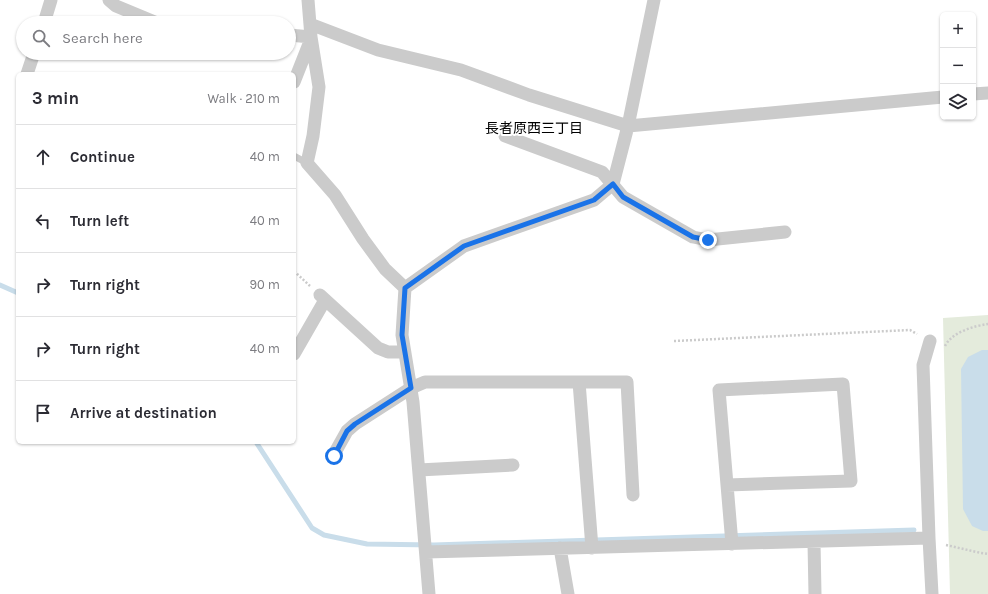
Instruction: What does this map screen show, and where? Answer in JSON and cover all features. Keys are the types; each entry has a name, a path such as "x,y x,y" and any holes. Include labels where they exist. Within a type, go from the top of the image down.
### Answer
{"street":[{"path":"46,16 52,0"},
{"path":"109,0 116,6 140,16"},
{"path":"308,0 319,87 313,136 307,163 335,195 363,239 385,269 405,288"},
{"path":"405,288 464,246 594,200 613,184 628,126 654,0"},
{"path":"296,76 311,31"},
{"path":"296,34 311,31 378,50 461,70 529,95 628,126 940,97"},
{"path":"28,72 32,60"},
{"path":"976,94 988,93"},
{"path":"505,136 602,172 623,197 693,237 708,240 786,232"},
{"path":"405,288 402,335 413,402 429,594"},
{"path":"296,350 322,297 378,348 388,352 404,352"},
{"path":"930,341 923,365 932,594"},
{"path":"334,456 347,431 355,424 411,388 426,382 627,382 633,495"},
{"path":"579,382 592,548"},
{"path":"727,485 851,481 843,384 719,390 727,485 732,544"},
{"path":"419,470 513,464"},
{"path":"426,552 930,538"},
{"path":"814,542 815,594"},
{"path":"560,548 568,594"}],"lane":[{"path":"296,157 307,163"}],"path":[{"path":"296,273 322,297"},
{"path":"944,347 947,342 958,334 971,328 988,324"},
{"path":"674,341 910,330 930,341"},
{"path":"945,539 946,552"},
{"path":"946,545 988,554"}],"green space":[{"path":"988,315 988,594 950,594 943,318"}],"water":[{"path":"982,350 988,350 988,531 983,531 972,526 963,509 961,369 968,357"}],"waterway":[{"path":"0,285 16,292"},
{"path":"257,444 312,528 324,535 367,544 434,545 914,530"}],"district":[{"name":"長者原西三丁目","path":"534,128"}],"route":[{"path":"334,456 347,431 355,424 411,388 402,335 405,288 464,246 594,200 613,184 623,197 693,237 708,240"}]}
